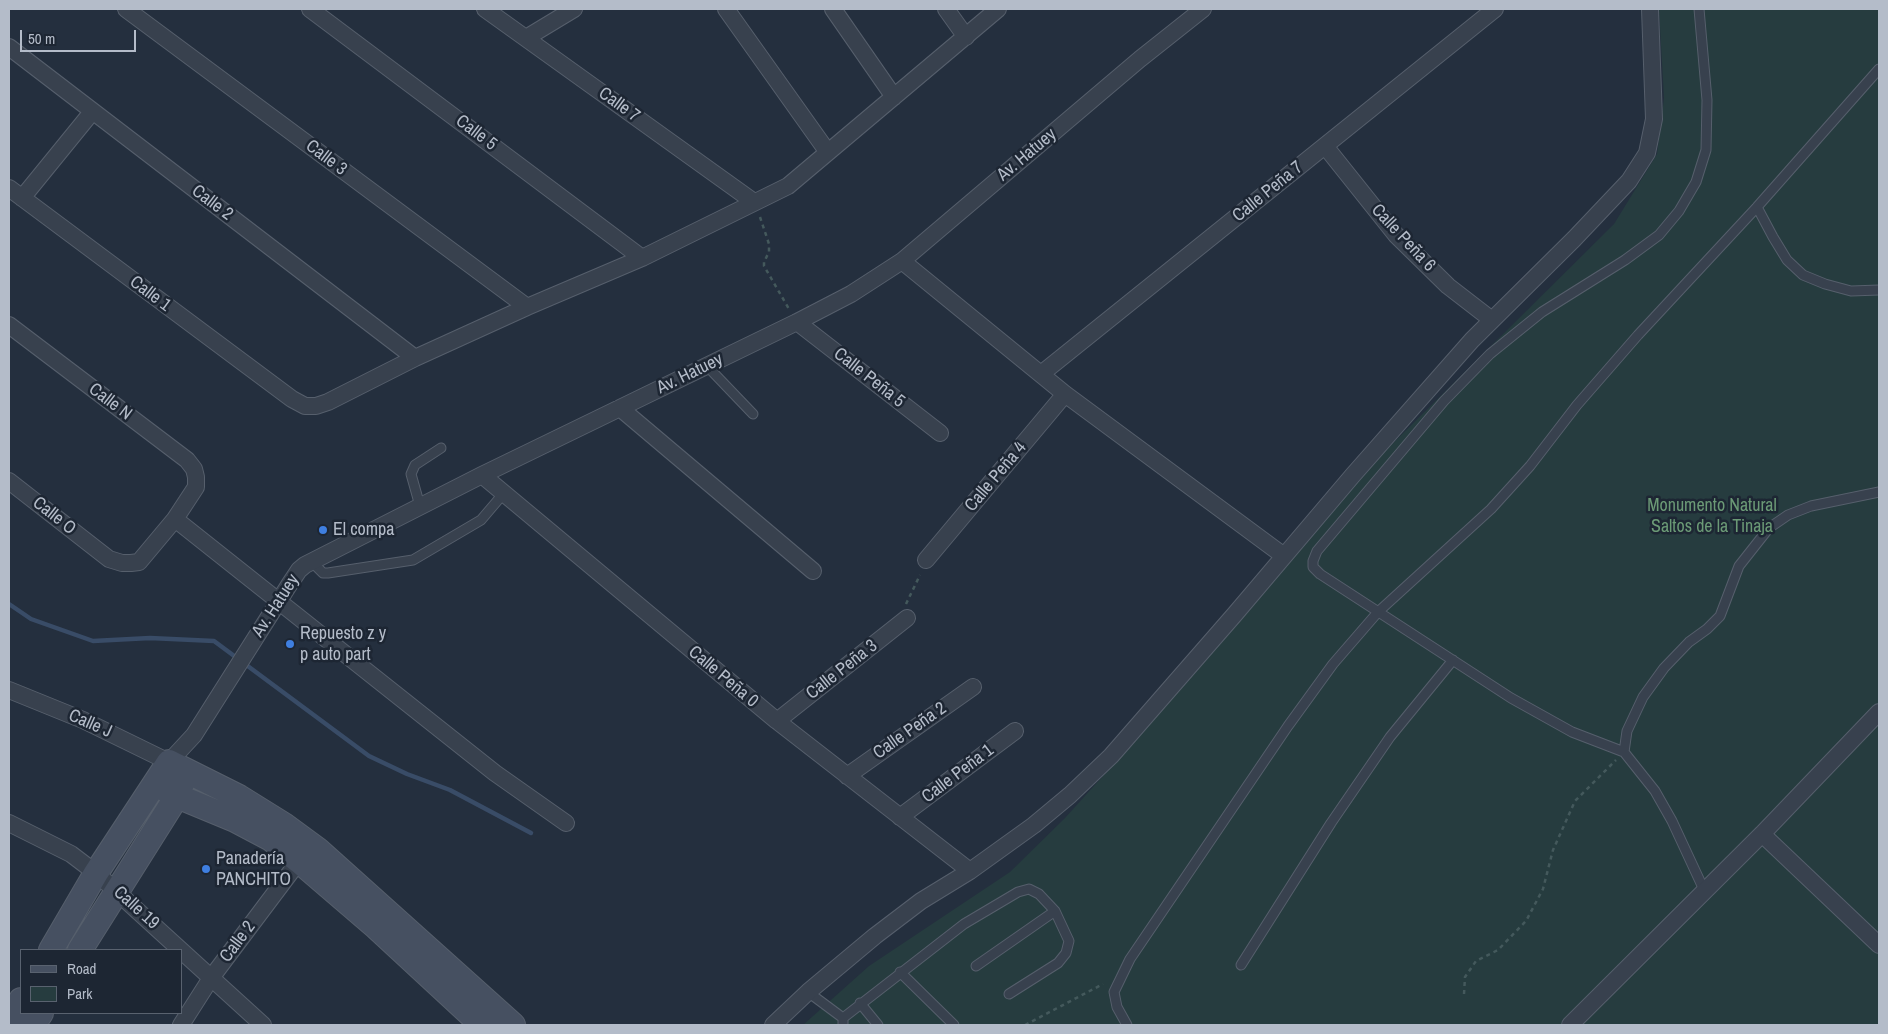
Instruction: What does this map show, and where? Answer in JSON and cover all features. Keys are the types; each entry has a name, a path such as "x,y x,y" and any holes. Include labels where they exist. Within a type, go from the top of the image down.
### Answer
{"main road":[{"name":"Av. Hatuey","path":"52,949 96,873 156,784 178,766"},
{"name":"Av. Hatuey","path":"81,949 177,796 178,766"},
{"path":"178,766 239,797 284,825 318,850 513,1025"},
{"path":"156,784 177,796 235,820 271,839 376,927 482,1025"},
{"path":"9,1022 20,1002"},
{"path":"33,1025 40,1014"}],"street":[{"name":"Calle 3","path":"126,9 526,307"},
{"name":"Calle 5","path":"310,9 642,258"},
{"name":"Calle 7","path":"485,9 754,202"},
{"path":"526,38 574,9"},
{"path":"726,9 828,151"},
{"path":"833,9 894,97"},
{"path":"946,9 966,38"},
{"name":"Calle 1","path":"9,188 292,399 305,406 316,406 526,307 642,258 788,186 966,38 998,9"},
{"name":"Av. Hatuey","path":"178,766 194,735 247,650 299,570 311,561 851,294 902,261 1132,66 1203,9"},
{"name":"Calle Peña 7","path":"1041,374 1495,9"},
{"path":"774,1025 808,992 875,936 913,907 970,871 1034,825 1070,795 1111,756 1390,432 1472,340 1574,239 1629,181 1646,152 1654,119 1650,9"},
{"name":"Calle 2","path":"9,47 415,358"},
{"path":"22,198 92,112"},
{"name":"Calle Peña 6","path":"1325,146 1396,235 1448,286 1492,320"},
{"path":"902,261 1065,394 1284,556"},
{"name":"Calle Peña 5","path":"797,322 940,433"},
{"name":"Calle N","path":"9,325 187,460 194,469 196,487"},
{"name":"Calle Peña 4","path":"926,560 1065,394"},
{"path":"620,408 813,571"},
{"name":"Calle Peña 0","path":"482,475 777,721 970,871"},
{"name":"Calle O","path":"9,481 109,559 122,563 139,562 174,519 196,487"},
{"path":"174,519 495,773 566,823"},
{"name":"Calle Peña 3","path":"777,721 907,618"},
{"name":"Calle Peña 2","path":"847,776 973,687"},
{"name":"Calle J","path":"9,690 83,720 178,766"},
{"path":"1570,1025 1705,892 1879,712"},
{"name":"Calle Peña 1","path":"900,817 1015,731"},
{"name":"Calle 19","path":"9,823 70,854 96,873 180,949"},
{"path":"1762,834 1879,945"},
{"name":"Calle 2","path":"181,1025 211,978 299,861"},
{"name":"Calle 19","path":"182,951 263,1025"}],"lane":[{"path":"1699,9 1707,100 1706,150 1696,182 1679,211 1658,235 1625,260 1542,312 1490,354 1444,401 1317,551 1312,561 1313,567 1320,574 1511,698 1572,732 1624,752 1655,791 1672,821 1705,892"},
{"path":"1127,1025 1116,1007 1114,992 1122,974 1136,950 1288,726 1333,664 1378,612 1490,510 1530,466 1577,406 1632,342 1757,207 1879,69"},
{"path":"1757,207 1772,237 1787,260 1803,275 1825,284 1851,291 1879,290"},
{"path":"707,366 753,414"},
{"path":"420,506 411,474 415,465 442,448"},
{"path":"1624,752 1627,731 1643,697 1664,668 1689,642 1707,630 1720,616 1739,566 1769,528 1788,515 1811,506 1879,492"},
{"path":"311,561 323,573 328,573 413,560 481,520 504,493"},
{"path":"1241,965 1331,823 1390,737 1453,660"},
{"path":"808,992 843,1021 860,1003 964,924 1018,892 1029,889 1039,894 1055,911 1069,941 1066,953 1058,963 1009,994"},
{"path":"976,966 1055,911"},
{"path":"900,972 954,1025"},
{"path":"860,1003 878,1025"}],"path":[{"path":"754,202 769,244 769,252 764,266 797,322"},
{"path":"907,618 903,610 926,560"},
{"path":"1464,994 1466,977 1476,961 1498,950 1526,921 1543,888 1553,850 1575,801 1624,752"},
{"path":"1025,1025 1122,974"}],"green space":[{"name":"Monumento Natural Saltos de la Tinaja","path":"1659,9 1879,9 1879,1025 803,1025 869,966 1010,872 1065,818 1247,613 1372,464 1614,224 1657,154 1664,98"}],"waterway":[{"path":"9,604 31,619 93,641 150,638 214,641 369,756 407,774 450,790 531,833"}],"place":[{"name":"El compa","path":"323,530"},
{"name":"Repuesto z y p auto part","path":"290,644"},
{"name":"Panadería PANCHITO","path":"206,869"}]}
